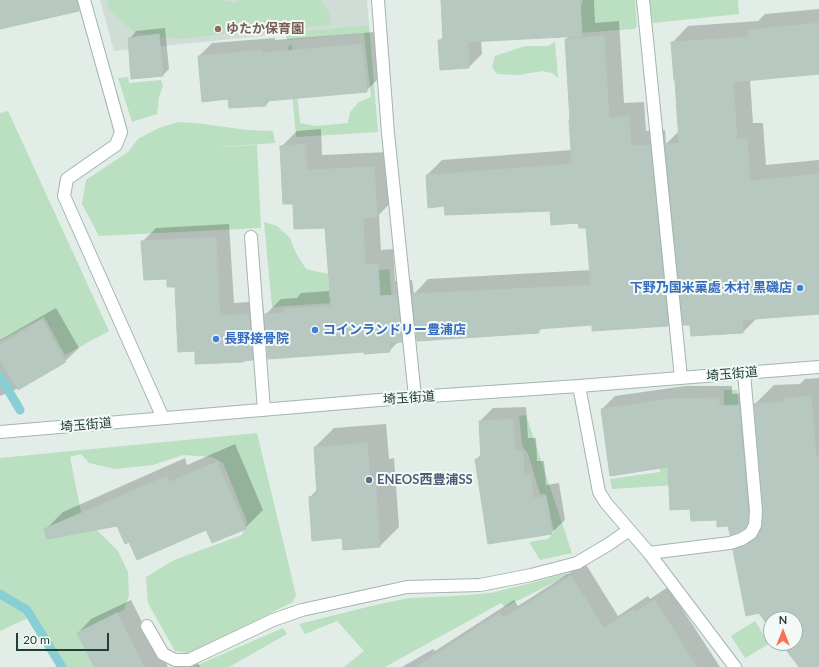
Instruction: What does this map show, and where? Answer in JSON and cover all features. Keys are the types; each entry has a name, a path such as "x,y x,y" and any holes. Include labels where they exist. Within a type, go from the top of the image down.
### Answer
{"street":[{"path":"84,0 121,132 116,145 67,179 64,196 163,418"},
{"path":"378,0 388,133 415,397"},
{"path":"642,0 681,378"},
{"path":"251,237 264,410"},
{"name":"埼玉街道","path":"0,432 415,397 580,386 819,367"},
{"path":"648,553 730,543 742,540 751,533 755,524 756,511 744,373"},
{"path":"580,386 599,492 606,503 648,553 735,667"},
{"path":"147,626 163,654 175,660 189,660 274,620 302,610 408,587 480,585 532,575 577,563 629,530"}],"shaded area":[{"name":"ゆたか保育園","path":"100,0 367,0 369,25 114,51"}],"green space":[{"name":"ゆたか保育園","path":"107,0 222,0 236,3 239,0 321,0 329,13 331,25 229,33 182,39 137,33 109,10"},
{"path":"583,0 635,0 637,26 634,29 580,33 579,12"},
{"path":"649,0 738,0 739,14 653,23"},
{"path":"369,25 378,132 296,137 288,46 292,45 300,123 315,126 348,123 350,112 359,102 371,97 364,33 287,40 286,33"},
{"path":"555,42 558,78 552,73 542,71 519,75 497,74 492,67 495,56 525,46 548,46"},
{"path":"128,77 129,83 161,80 163,86 159,97 157,114 132,122 118,78"},
{"path":"8,111 109,331 65,355 44,317 0,341 0,113"},
{"path":"178,122 247,130 273,131 275,143 207,148 257,145 261,228 99,236 82,204 86,180 128,152 138,139 159,128"},
{"path":"264,222 277,226 290,238 296,253 306,269 328,274 330,300 380,297 378,270 389,269 392,299 272,307"},
{"path":"724,390 737,390 743,450 721,482 612,489 610,479 660,472 660,445 723,444"},
{"path":"526,415 572,553 540,560 529,542 548,539 554,532 546,494 540,494 528,454 522,445 519,416"},
{"path":"257,433 296,595 293,602 189,653 175,651 148,603 146,577 174,560 242,535 247,522 223,463 212,457 183,455 153,465 115,469 89,463 81,454 70,457 85,532 97,530 118,551 128,572 129,596 124,610 77,633 94,667 58,667 28,618 0,631 0,458"},
{"path":"567,573 569,575 505,607 501,603 385,667 344,667 364,651 337,621 305,634 299,624 409,598 491,593"},
{"path":"755,621 763,634 763,648 745,658 731,636"},
{"path":"283,628 287,634 229,667 193,667"}],"building":[{"path":"0,0 77,0 79,11 0,29"},
{"path":"441,0 580,0 582,36 468,42 469,68 440,70 438,40 443,40"},
{"path":"819,23 819,74 733,82 737,139 747,139 750,181 819,174 819,314 742,320 743,333 691,336 690,325 683,325 665,144 679,143 671,42 748,37 748,30"},
{"path":"159,34 163,76 131,79 128,38"},
{"path":"604,36 609,118 629,116 631,146 650,145 668,326 592,331 592,325 538,329 539,333 417,341 412,294 591,285 586,228 579,228 578,223 551,225 550,211 445,215 444,206 428,208 426,175 572,164 565,39"},
{"path":"362,44 367,92 266,101 266,106 229,108 228,99 202,102 198,56 262,50 262,53"},
{"path":"305,144 307,170 374,167 377,217 363,218 365,265 378,264 380,296 397,295 402,342 389,343 390,352 364,354 364,352 268,359 264,314 285,313 285,309 331,306 325,228 294,229 293,204 283,204 280,146"},
{"path":"216,237 220,316 249,314 253,360 243,362 195,364 195,351 178,352 175,287 167,287 167,279 144,280 141,241"},
{"path":"42,320 66,362 18,390 0,359 0,345"},
{"path":"811,396 816,457 819,457 819,667 799,667 787,651 803,651 803,611 763,611 763,619 759,613 746,616 733,550 745,546 755,539 758,536 762,526 763,510 754,404 785,402 785,398"},
{"path":"719,398 719,406 739,405 748,511 748,523 745,528 730,535 728,526 717,527 717,520 691,521 690,509 670,510 668,467 610,476 601,409 671,399"},
{"path":"513,419 515,451 523,451 524,474 531,474 533,498 546,496 552,534 488,544 475,459 481,459 479,421"},
{"path":"367,443 370,478 375,477 380,547 343,550 342,538 312,541 309,497 317,496 314,447"},
{"path":"217,462 246,529 212,543 206,530 137,560 129,542 125,544 117,526 47,539 44,529 167,476 169,482"},
{"path":"571,576 604,628 634,609 636,612 654,600 697,667 416,667 500,613 504,618"},
{"path":"117,613 144,667 94,667 77,633"}],"waterway":[{"path":"0,376 20,410"},
{"path":"0,594 27,610 62,667"}],"place":[{"name":"ゆたか保育園","path":"218,29"},
{"name":"下野乃国米菓處 木村 黒磯店","path":"800,288"},
{"name":"コインランドリー豊浦店","path":"315,330"},
{"name":"長野接骨院","path":"216,339"},
{"name":"ENEOS西豊浦SS","path":"369,480"}]}
